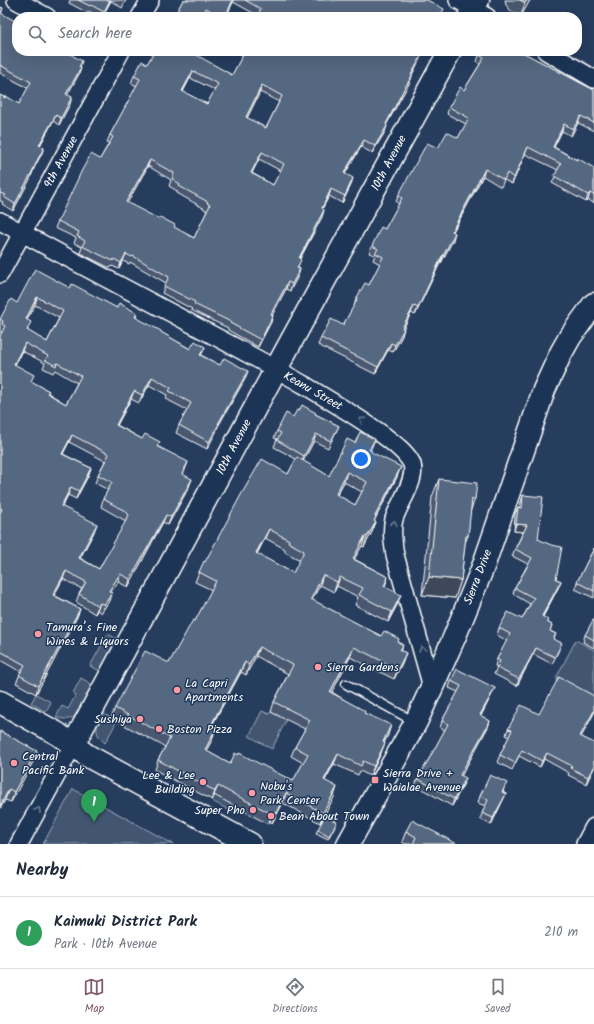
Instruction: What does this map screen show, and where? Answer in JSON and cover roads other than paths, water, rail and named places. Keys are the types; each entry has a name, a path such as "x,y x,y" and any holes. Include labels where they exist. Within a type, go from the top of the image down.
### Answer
{"street":[{"path":"16,0 38,12"},
{"path":"143,12 150,0"},
{"name":"9th Avenue","path":"0,274 115,56"},
{"name":"10th Avenue","path":"19,844 447,56"},
{"path":"555,56 594,79"},
{"name":"Keanu Street","path":"0,221 333,401 356,416 402,451 411,462 413,469 412,479 394,519 393,538 432,687"},
{"name":"Sierra Drive","path":"348,844 416,722 432,687 483,567 544,390 570,337 594,304"},
{"path":"0,702 58,734 88,756 250,844"},
{"path":"585,844 594,827"}],"lane":[{"path":"346,684 416,722"}],"place":[{"name":"Tamura’s Fine Wines & Liquors","path":"38,634"},
{"name":"Sierra Gardens","path":"318,667"},
{"name":"La Capri Apartments","path":"177,690"},
{"name":"Sushiya","path":"140,719"},
{"name":"Boston Pizza","path":"159,729"},
{"name":"Central Pacific Bank","path":"14,763"},
{"name":"Sierra Drive + Waialae Avenue","path":"375,780"},
{"name":"Lee & Lee Building","path":"203,782"},
{"name":"Nobu's Park Center","path":"252,793"},
{"name":"Super Pho","path":"253,810"},
{"name":"Bean About Town","path":"271,816"},
{"name":"Kaimuki District Park","path":"94,822"}]}
